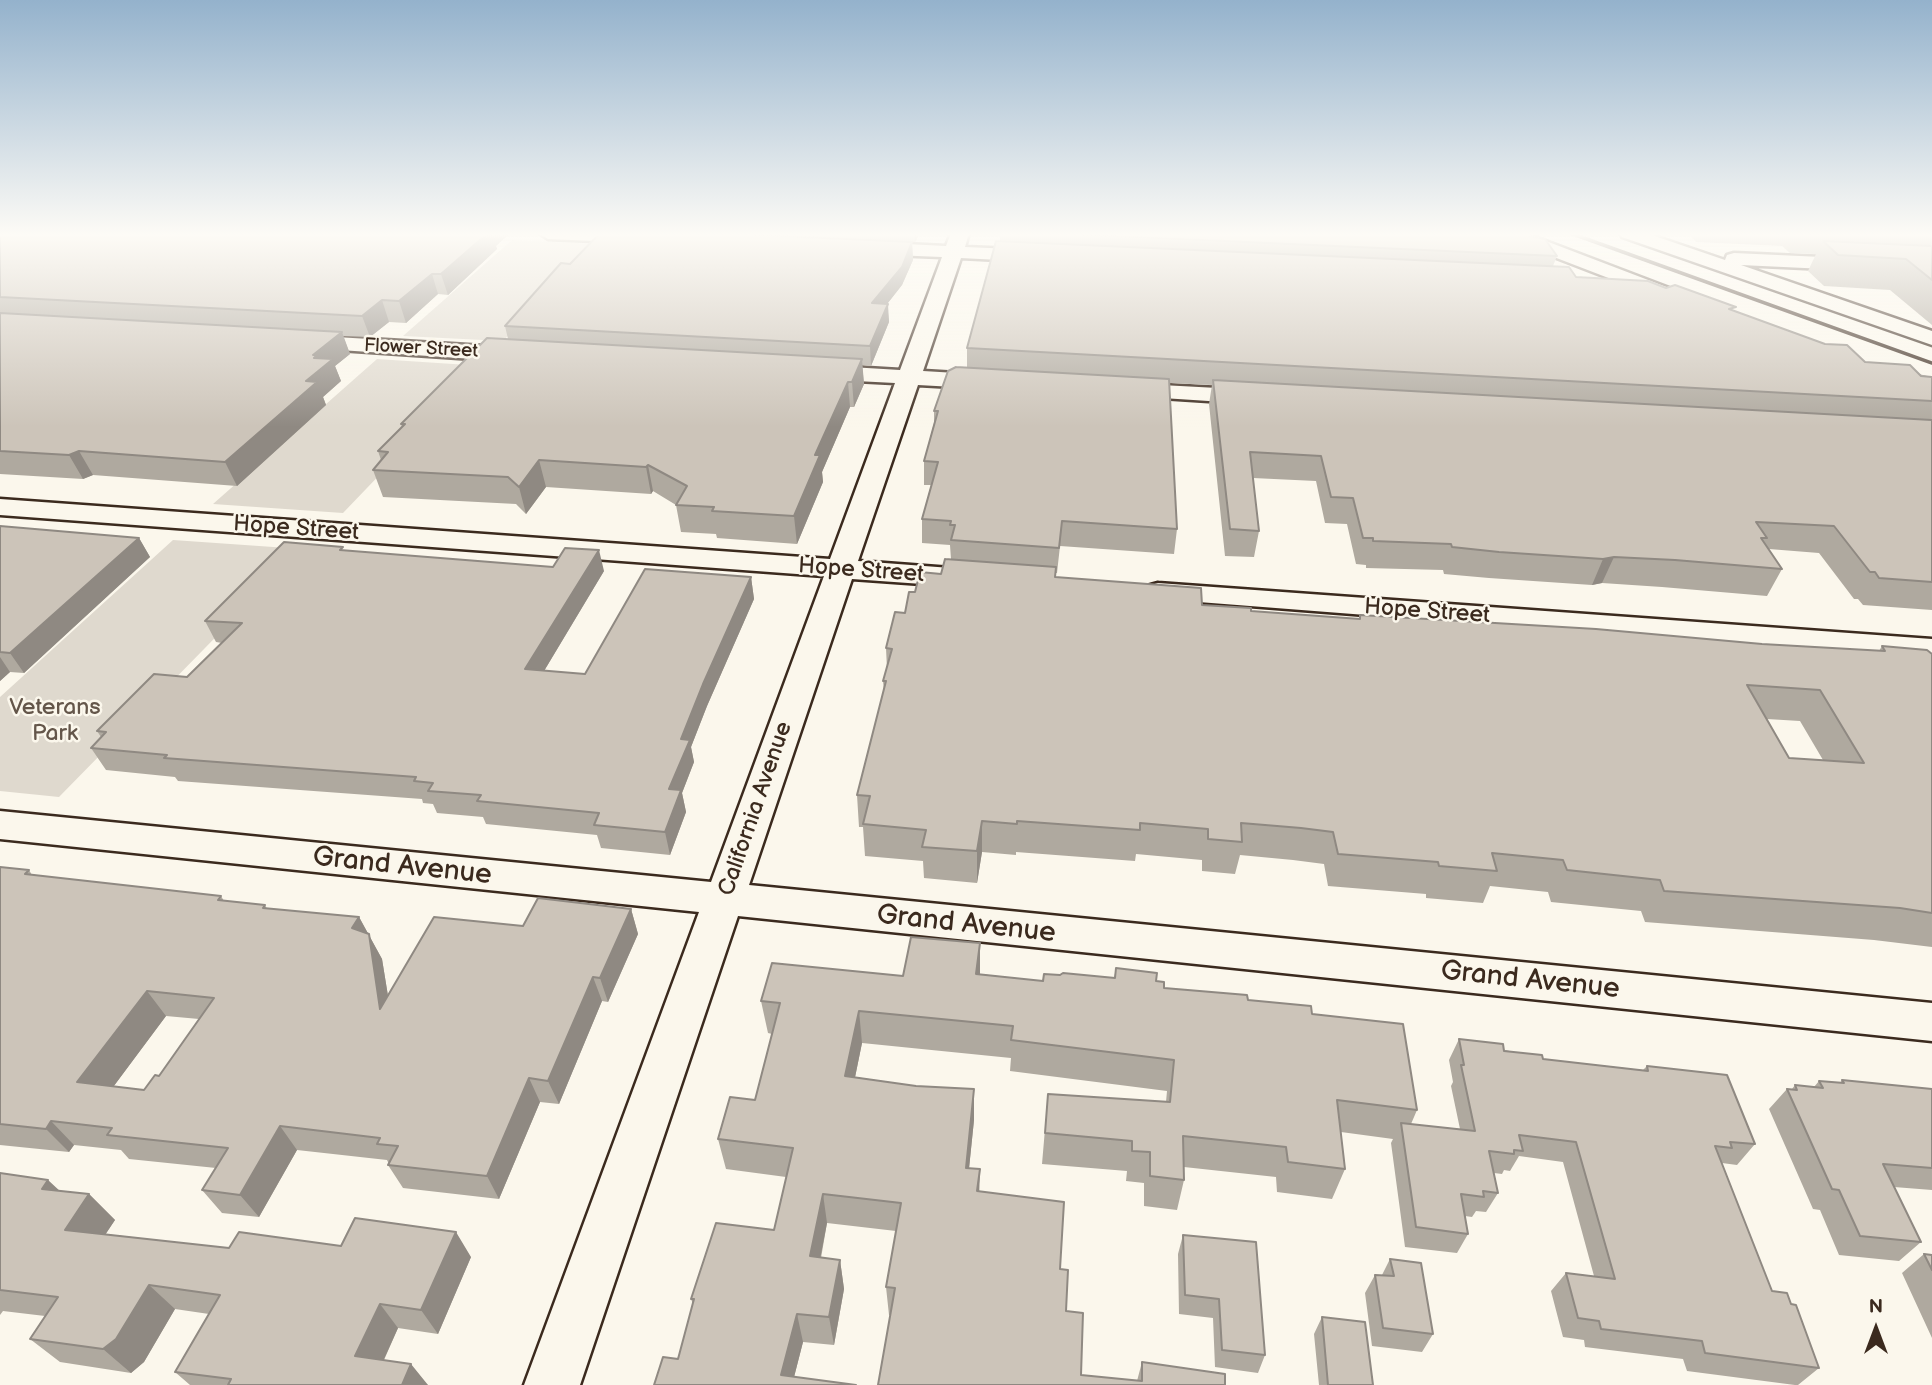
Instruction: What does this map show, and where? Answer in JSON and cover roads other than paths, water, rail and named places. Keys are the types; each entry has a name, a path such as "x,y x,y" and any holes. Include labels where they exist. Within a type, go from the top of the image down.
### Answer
{"street":[{"name":"California Avenue","path":"552,1385 937,298"},
{"path":"1675,298 1692,304"},
{"path":"1815,298 1932,338"},
{"name":"Flower Street","path":"275,340 545,356"},
{"path":"795,371 1013,383"},
{"path":"1097,388 1278,399"},
{"name":"Hope Street","path":"0,507 993,580"},
{"name":"Hope Street","path":"1131,590 1932,649"},
{"name":"Grand Avenue","path":"0,825 1932,1022"}],"railway":[{"path":"1750,298 1932,363"}],"park label":[{"name":"Veterans Park","path":"55,721"}]}
